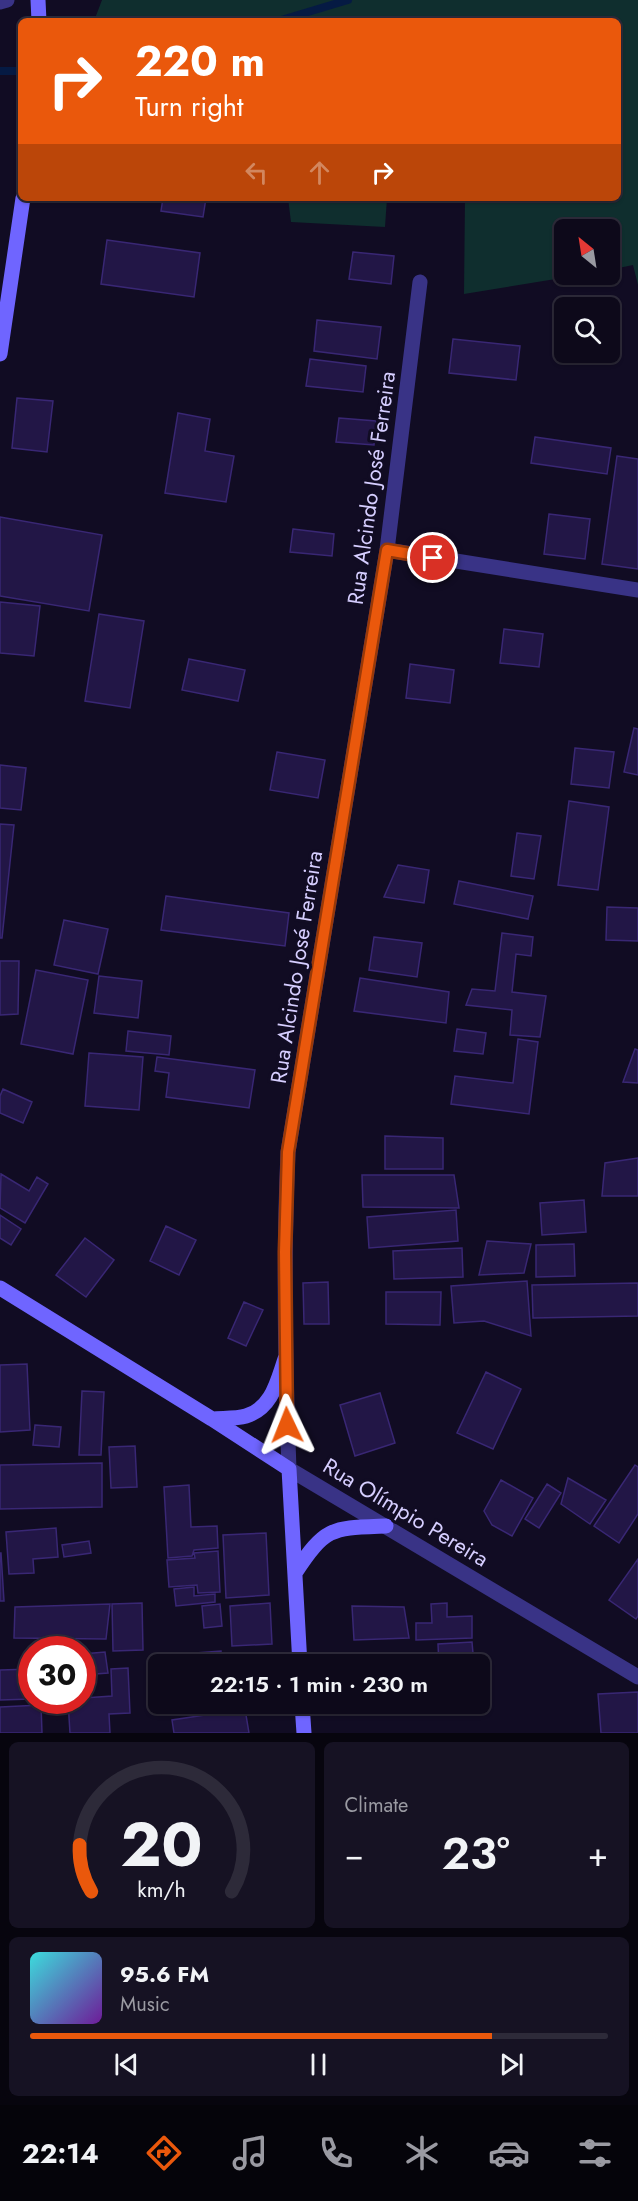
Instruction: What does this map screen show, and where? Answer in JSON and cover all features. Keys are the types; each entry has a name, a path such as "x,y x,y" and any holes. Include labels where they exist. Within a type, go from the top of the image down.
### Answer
{"main road":[{"path":"38,0 39,18"},
{"path":"0,354 23,201"},
{"name":"Rua Olímpio Pereira","path":"4,1293 212,1419 289,1469"},
{"path":"212,1419 245,1416 265,1406 275,1388 285,1359"},
{"name":"Rua Alcindo José Ferreira","path":"289,1469 299,1654"},
{"path":"295,1573 312,1547 326,1534 348,1527 386,1526"},
{"path":"303,1714 304,1733"}],"street":[{"path":"0,2 7,0"},
{"name":"Rua Alcindo José Ferreira","path":"289,1469 285,1359 285,1209 288,1152 387,550 420,282"},
{"path":"387,550 638,590"},
{"name":"Rua Olímpio Pereira","path":"289,1469 638,1677"}],"green space":[{"path":"102,0 638,0 638,285 633,265 620,268 620,219 554,219 554,279 464,294 465,201 621,201 621,18 95,18"},
{"path":"288,201 387,201 385,227 291,222"}],"building":[{"path":"163,201 206,201 203,217 161,211"},
{"path":"107,240 200,253 194,297 101,284"},
{"path":"353,252 394,256 391,284 349,279"},
{"path":"317,320 381,327 377,359 314,351"},
{"path":"453,339 520,346 516,380 449,373"},
{"path":"310,359 366,366 363,392 306,386"},
{"path":"17,398 53,401 47,452 12,448"},
{"path":"178,413 210,419 205,451 234,456 226,502 165,493"},
{"path":"339,418 376,421 374,445 336,442"},
{"path":"535,437 611,448 607,474 531,463"},
{"path":"617,456 638,459 638,569 602,564"},
{"path":"549,514 590,519 585,559 544,554"},
{"path":"0,517 102,535 89,611 0,596"},
{"path":"293,529 334,534 332,556 290,552"},
{"path":"0,602 40,606 34,656 0,653"},
{"path":"99,614 144,621 130,708 85,701"},
{"path":"504,629 543,634 539,667 500,663"},
{"path":"189,659 245,670 238,701 182,690"},
{"path":"410,664 454,670 450,703 406,698"},
{"path":"634,728 638,729 638,775 624,772"},
{"path":"575,748 614,752 609,788 571,784"},
{"path":"277,752 325,760 318,798 270,790"},
{"path":"0,765 26,768 21,810 0,808"},
{"path":"569,801 609,807 598,890 558,885"},
{"path":"0,824 14,825 2,938 0,938"},
{"path":"517,833 541,836 534,879 511,876"},
{"path":"398,865 429,870 424,903 384,897"},
{"path":"459,881 533,896 528,919 454,904"},
{"path":"166,896 289,913 285,946 161,930"},
{"path":"607,907 638,908 638,941 606,940"},
{"path":"64,920 108,929 98,974 54,965"},
{"path":"502,933 533,937 531,956 516,954 512,992 546,996 540,1037 510,1035 512,1010 466,1005 472,989 495,991"},
{"path":"374,937 422,943 417,977 369,970"},
{"path":"0,961 19,961 18,1014 0,1015"},
{"path":"36,970 88,980 73,1054 21,1044"},
{"path":"99,976 142,981 138,1018 94,1013"},
{"path":"360,978 449,992 446,1023 354,1011"},
{"path":"457,1029 486,1033 483,1054 454,1051"},
{"path":"128,1031 171,1036 169,1055 126,1051"},
{"path":"518,1039 538,1042 529,1114 451,1104 455,1076 513,1083"},
{"path":"635,1049 638,1050 638,1083 623,1082"},
{"path":"89,1053 143,1057 139,1110 85,1106"},
{"path":"157,1057 255,1070 249,1108 166,1097 169,1073 155,1071"},
{"path":"3,1089 32,1102 23,1123 0,1113 0,1096"},
{"path":"385,1136 443,1138 443,1169 385,1169"},
{"path":"638,1158 638,1196 602,1196 605,1163"},
{"path":"1,1174 29,1191 37,1177 48,1184 25,1223 0,1208"},
{"path":"362,1175 454,1175 459,1208 363,1207"},
{"path":"584,1200 586,1232 542,1235 540,1203"},
{"path":"456,1210 458,1241 369,1248 367,1217"},
{"path":"0,1215 21,1229 11,1245 0,1238"},
{"path":"166,1226 196,1240 179,1275 150,1261"},
{"path":"85,1238 114,1260 86,1297 56,1275"},
{"path":"487,1241 531,1244 524,1273 479,1275"},
{"path":"574,1244 575,1276 536,1277 536,1245"},
{"path":"462,1248 463,1277 394,1279 393,1251"},
{"path":"527,1281 531,1336 484,1321 454,1323 451,1286"},
{"path":"328,1282 329,1324 304,1324 303,1283"},
{"path":"638,1283 638,1316 533,1318 532,1285"},
{"path":"386,1292 441,1292 440,1325 386,1324"},
{"path":"244,1302 263,1310 246,1346 228,1338"},
{"path":"27,1364 30,1430 0,1432 0,1365"},
{"path":"486,1372 521,1389 493,1449 457,1433"},
{"path":"82,1391 104,1392 101,1455 79,1455"},
{"path":"380,1393 395,1443 355,1456 340,1405"},
{"path":"35,1425 61,1427 59,1447 33,1445"},
{"path":"135,1446 137,1487 111,1488 109,1447"},
{"path":"102,1463 102,1507 0,1509 0,1465"},
{"path":"635,1465 638,1467 638,1514 619,1543 594,1526"},
{"path":"568,1478 606,1500 590,1524 561,1504"},
{"path":"501,1480 533,1498 512,1536 492,1525 484,1511"},
{"path":"547,1484 561,1493 539,1528 525,1519"},
{"path":"189,1485 191,1527 217,1526 218,1548 194,1550 192,1556 168,1558 164,1487"},
{"path":"56,1528 58,1557 33,1559 34,1573 9,1574 6,1532"},
{"path":"266,1533 269,1595 226,1598 223,1535"},
{"path":"89,1541 91,1553 64,1557 62,1545"},
{"path":"218,1551 220,1592 198,1593 197,1585 169,1587 167,1560 195,1558 194,1553"},
{"path":"1,1553 4,1601 0,1601"},
{"path":"638,1559 638,1616 636,1619 609,1600"},
{"path":"194,1587 194,1596 215,1594 215,1602 176,1606 174,1589"},
{"path":"142,1603 143,1650 113,1651 112,1604"},
{"path":"270,1603 272,1644 232,1646 230,1606"},
{"path":"447,1603 447,1617 472,1616 472,1638 416,1640 416,1623 432,1623 431,1604"},
{"path":"110,1604 106,1639 96,1639 96,1636 18,1636 18,1638 14,1638 15,1607"},
{"path":"220,1604 222,1626 204,1628 202,1606"},
{"path":"352,1606 404,1607 409,1638 354,1640"},
{"path":"472,1642 473,1654 438,1654 438,1644"},
{"path":"221,1651 221,1654 182,1654"},
{"path":"105,1652 108,1673 96,1674 96,1653"},
{"path":"128,1668 130,1713 109,1714 110,1733 70,1733 69,1714 96,1714 96,1697 112,1696 111,1669"},
{"path":"18,1669 18,1699 0,1700 0,1670"},
{"path":"638,1692 638,1733 601,1733 598,1694"},
{"path":"18,1706 18,1714 41,1714 42,1733 0,1733 0,1707"},
{"path":"212,1714 246,1714 249,1733 174,1733 172,1720"}],"waterway":[{"path":"288,18 348,0"},
{"path":"0,71 18,71"}],"route":[{"path":"287,1425 285,1209 288,1152 387,550 433,558"}]}
